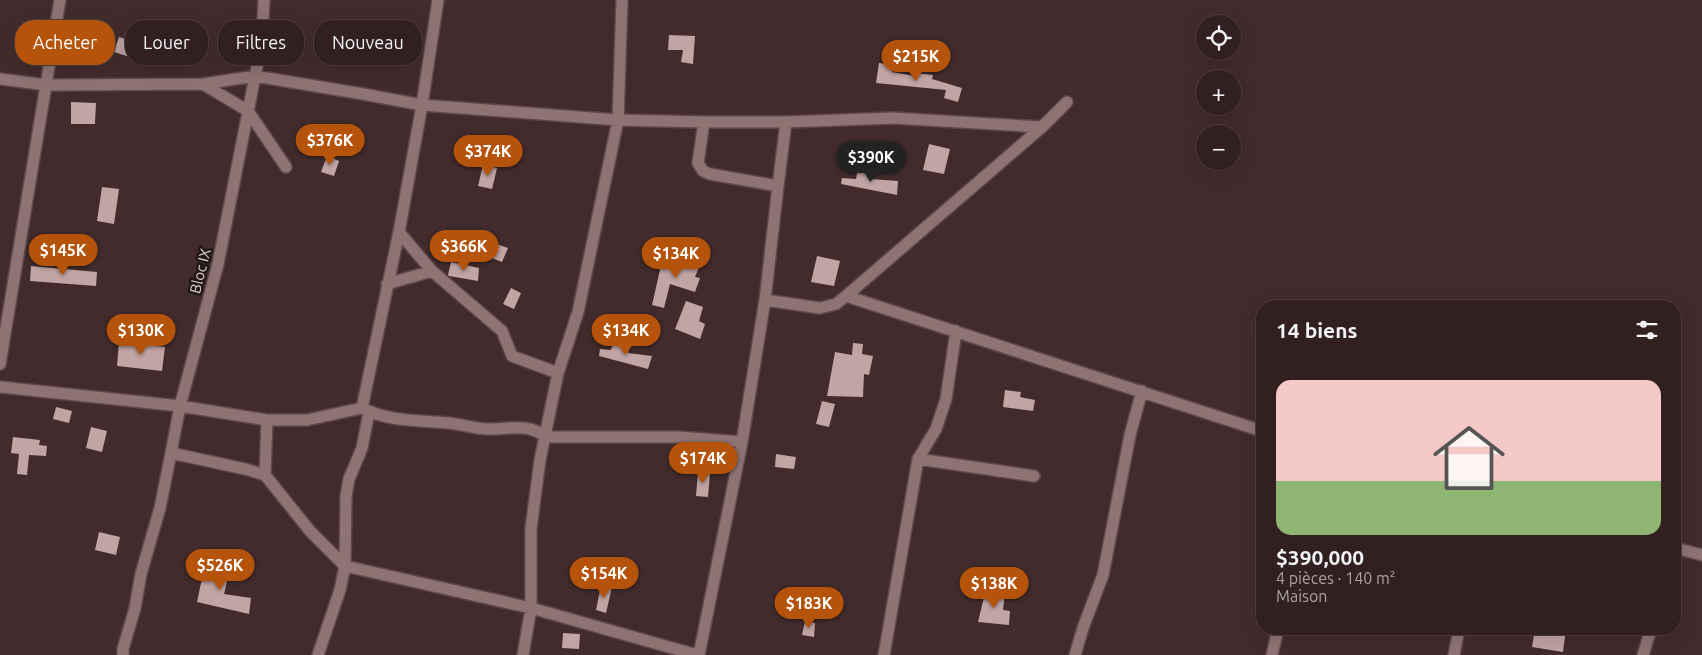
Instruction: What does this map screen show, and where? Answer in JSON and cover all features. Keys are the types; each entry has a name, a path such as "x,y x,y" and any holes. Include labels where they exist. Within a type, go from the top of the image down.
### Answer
{"street":[{"path":"0,364 60,0"},
{"name":"Bloc IX","path":"123,655 123,649 136,608 141,574 160,508 180,406 218,264 262,40 264,0"},
{"path":"318,655 346,566 346,496 349,479 362,448 365,410 387,284 399,232 422,106 438,0"},
{"path":"523,655 531,608 531,528 544,437 558,373 578,312 618,120 622,0"},
{"path":"0,79 46,85 203,84 255,76 422,106 618,120 786,122 893,118 1042,127"},
{"path":"203,84 248,111 286,167"},
{"path":"765,300 820,308 836,304 1042,127 1067,102"},
{"path":"704,122 698,163 703,171 710,174 778,186"},
{"path":"171,452 265,475 310,531 346,566 531,608 698,655 742,442 765,300 786,122"},
{"path":"399,232 432,271 502,331 512,356 558,373"},
{"path":"387,284 432,271"},
{"path":"846,296 1256,429"},
{"path":"884,655 918,459 936,429 946,399 956,331"},
{"path":"0,387 180,406 267,420 307,420 365,410 382,417 405,420 449,423 486,429 529,429 538,432 544,437 678,437 742,442"},
{"path":"1075,655 1103,576 1130,435 1142,391"},
{"path":"265,475 267,420"},
{"path":"918,459 1034,476"},
{"path":"1681,550 1702,556"},
{"path":"1272,655 1277,635"},
{"path":"1454,655 1458,635"},
{"path":"1643,655 1648,635"}],"building":[{"path":"669,35 695,36 693,64 681,62 683,50 668,50"},
{"path":"119,37 125,39 125,55 115,52"},
{"path":"879,63 893,65 892,72 915,76 915,73 933,75 932,79 962,88 958,102 944,98 946,90 876,83"},
{"path":"71,102 96,103 95,124 71,124"},
{"path":"348,130 362,131 361,151 346,150"},
{"path":"929,144 950,149 944,174 923,170"},
{"path":"327,156 339,161 334,176 321,172"},
{"path":"483,165 497,168 492,189 478,186"},
{"path":"858,168 872,170 870,179 898,181 897,195 841,184 842,178 856,179"},
{"path":"102,187 119,189 114,224 97,221"},
{"path":"476,237 508,248 502,262 474,251"},
{"path":"687,254 702,260 695,277 700,278 695,292 670,284 664,308 652,305 662,261 682,267"},
{"path":"817,256 840,261 834,286 811,282"},
{"path":"451,262 479,268 478,281 449,276"},
{"path":"31,266 97,272 96,286 30,281"},
{"path":"511,288 521,293 514,309 503,304"},
{"path":"686,301 703,307 699,321 705,324 700,339 675,329"},
{"path":"119,342 165,347 162,371 117,366"},
{"path":"613,343 629,348 628,353 652,356 648,369 599,356 600,349 611,350"},
{"path":"853,343 863,344 862,354 873,356 869,375 864,374 863,397 827,396 835,352 852,355"},
{"path":"1005,390 1021,392 1020,397 1035,400 1033,411 1003,407"},
{"path":"822,401 835,404 829,427 816,424"},
{"path":"56,407 72,411 69,423 53,419"},
{"path":"91,427 107,431 102,452 86,448"},
{"path":"13,437 40,440 39,445 47,446 46,456 29,455 27,475 17,474 19,454 11,453"},
{"path":"776,454 796,457 794,469 775,467"},
{"path":"698,472 710,473 708,497 696,496"},
{"path":"99,532 120,537 116,555 95,550"},
{"path":"205,564 230,569 224,594 251,598 249,614 197,602"},
{"path":"601,585 612,587 606,613 596,610"},
{"path":"986,589 1005,593 1003,610 1010,611 1009,625 978,622"},
{"path":"805,621 815,623 814,637 802,635"},
{"path":"563,633 580,634 579,649 562,648"},
{"path":"1534,635 1565,635 1563,652 1532,647"}]}
